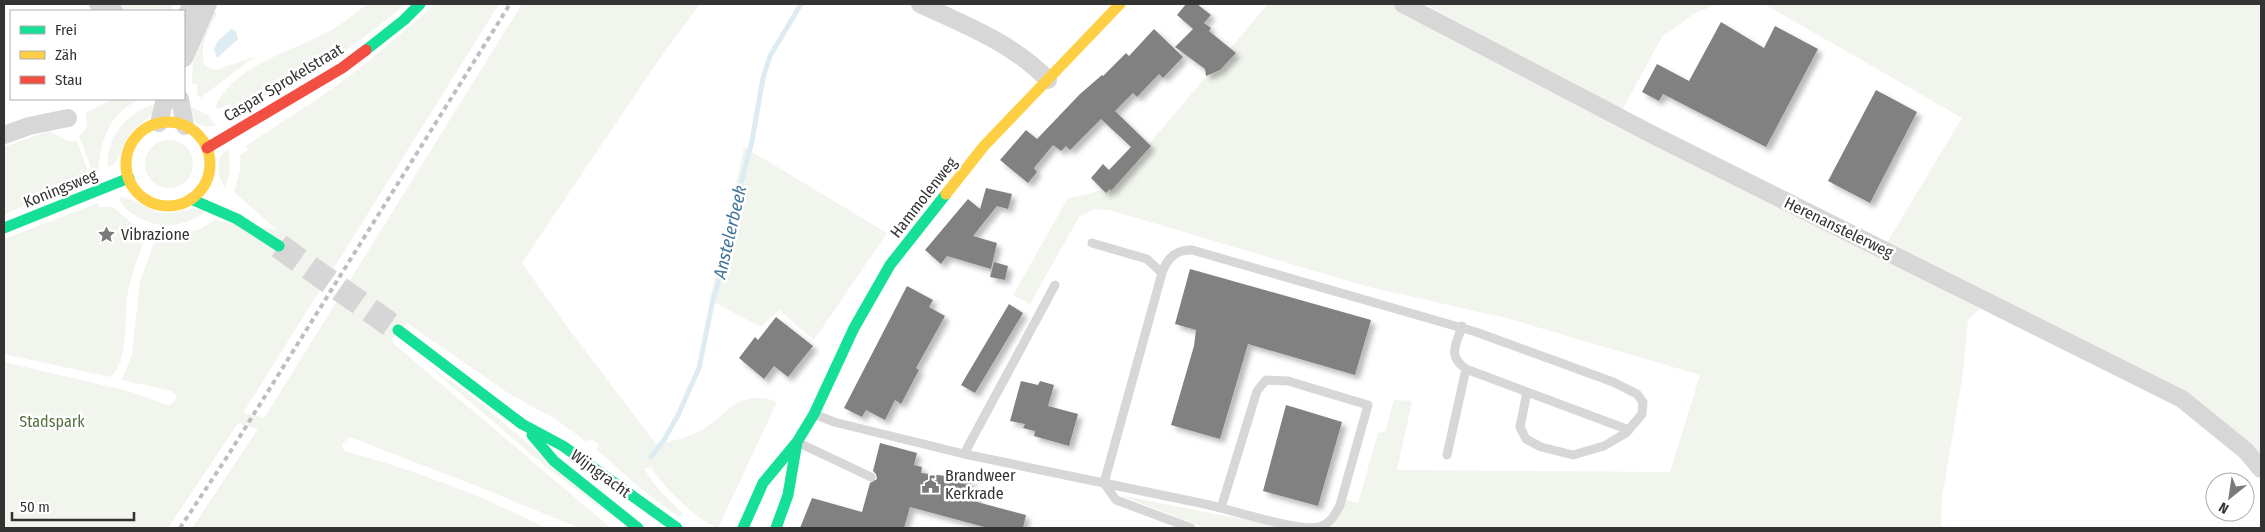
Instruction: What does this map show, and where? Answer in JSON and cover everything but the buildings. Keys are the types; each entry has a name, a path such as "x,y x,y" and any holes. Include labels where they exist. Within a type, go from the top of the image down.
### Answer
{"main road":[{"name":"Caspar Sprokelstraat","path":"206,148 342,68 404,20 420,4"},
{"name":"Hammolenweg","path":"743,528 763,483 797,442 814,414 854,328 890,265 984,146 1120,4"},
{"path":"158,123 172,123 185,126 198,135 206,148 209,157 208,177 204,185 191,199 180,204 167,206 155,204 143,198 134,189 128,178 126,167 131,144 139,134 158,123"},
{"path":"208,177 220,189"},
{"name":"Koningsweg","path":"4,228 128,178"},
{"path":"191,199 217,207 254,228 280,246"},
{"path":"235,206 254,228"},
{"name":"Wijngracht","path":"398,330 522,424 564,446 677,528"},
{"name":"Wijngracht","path":"522,424 554,461 638,528"},
{"name":"Hammolenweg","path":"776,528 788,495 797,442"}],"street":[{"path":"98,4 112,10"},
{"path":"185,19 191,4"},
{"path":"185,49 208,4"},
{"path":"920,4 1017,53 1048,80"},
{"name":"Herenanstelerweg","path":"1403,4 1657,137 2182,399 2246,451 2261,469"},
{"path":"158,123 165,100"},
{"path":"180,100 185,126"},
{"path":"4,135 29,126 68,118"}],"lane":[{"path":"1092,243 1147,259 1162,273"},
{"path":"1104,483 1162,273 1165,264 1176,253 1192,250 1462,326 1613,382 1637,394 1642,402 1642,414 1629,430 1604,446 1573,455 1541,447 1526,440 1520,426 1527,392"},
{"path":"964,454 1054,285"},
{"path":"1462,326 1453,352 1456,361 1466,369 1629,430"},
{"path":"1447,455 1466,369"},
{"path":"814,414 834,422 964,454 1221,508 1238,514 1305,528 1317,528 1326,524 1335,515 1340,505 1368,405 1288,381 1266,380 1257,391 1221,508"},
{"path":"797,442 871,477"},
{"path":"1104,483 1116,500 1191,528"}],"green space":[{"path":"111,4 173,4 170,10 124,10"},
{"path":"367,4 406,4 341,54 300,80 275,92 232,108 230,104 219,109 215,107 235,81 248,71 277,55 328,32 346,21"},
{"name":"Stadspark","path":"435,4 499,4 243,413 264,418 522,4 700,4 655,65 522,263 571,332 656,444 698,432 734,405 743,401 752,398 764,398 777,402 718,528 691,511 681,502 651,467 644,469 657,488 683,514 680,518 641,489 596,449 599,444 590,439 587,442 554,418 511,395 407,323 392,338 394,344 611,528 579,528 350,437 342,444 344,451 396,466 447,484 546,528 192,528 258,429 238,423 168,528 4,528 4,362 128,391 168,405 175,402 176,396 172,391 122,380 132,354 140,281 154,243 167,235 179,235 200,229 215,220 277,230 234,192 240,171 240,156 248,149 246,146 343,81"},
{"path":"1268,4 1406,4 1980,309 1968,320 1963,373 1942,498 1941,528 1326,528 1337,519 1346,500 1358,503 1378,433 1385,432 1394,400 1412,401 1397,470 1670,472 1700,375 1510,319 1365,286 1110,210 1094,209 1079,217 1030,304 1013,295 1068,198 1113,186"},
{"path":"1425,4 1718,4 1695,13 1662,37 1621,112"},
{"path":"1764,4 2261,4 2261,463 2217,423 1885,246 1962,118"},
{"path":"212,11 217,13 204,46 203,59 205,66 216,70 256,56 200,98 197,93 197,85 192,84 193,57"},
{"path":"111,100 139,100 121,111 114,119 104,138 98,171 93,173 79,136 87,127 86,113"},
{"path":"159,103 152,114 129,135 116,162 108,168 110,146 121,126 128,118"},
{"path":"186,104 208,115 216,125 200,125 193,119"},
{"path":"49,131 68,141 77,141 89,175 4,215 4,147"},
{"path":"164,140 174,140 186,147 193,159 193,169 186,181 174,188 164,188 156,184 149,177 145,169 145,159 149,151 156,144"},
{"path":"744,147 887,233 814,340 779,310 761,327 710,300"},
{"path":"229,149 230,171 225,188 220,178 218,167 221,156"},
{"path":"119,197 131,199 152,210 164,213 208,209 191,220 172,225 162,225 152,223 133,214 126,209"},
{"path":"98,203 99,207 113,207 142,232 139,242 143,244 129,286 125,338 116,370 110,377 4,354 4,239"},
{"path":"425,363 477,400 616,519 546,467"},
{"path":"1119,495 1286,528 1205,528"}],"shaded area":[{"path":"231,29 236,31 238,39 217,58 214,49 218,41"}],"waterway":[{"name":"Anstelerbeek","path":"651,457 664,440 678,415 699,368 713,299 726,259 738,195 752,141 763,78 770,56 801,4"}],"tunnel":[{"path":"279,246 398,330"}],"railway":[{"path":"180,528 227,457 510,4"}],"traffic: fast":[{"path":"366,50 404,20 420,4"},
{"path":"4,228 129,178"},
{"path":"743,528 763,483 797,442 814,414 854,328 890,265 946,194"},
{"path":"191,199 237,219 279,246"},
{"path":"398,330 522,424 563,446 677,528"},
{"path":"532,435 554,461 638,528"},
{"path":"776,528 788,495 797,442"}],"traffic: slow":[{"path":"946,194 984,146 1120,4"},
{"path":"168,122 191,129 203,141 210,164 203,187 191,199 168,206 145,199 133,187 126,164 133,141 145,129 168,122"}],"traffic: jam":[{"path":"207,148 342,68 366,50"}],"place":[{"name":"Vibrazione","path":"107,234"},
{"name":"Brandweer Kerkrade","path":"931,484"}]}
